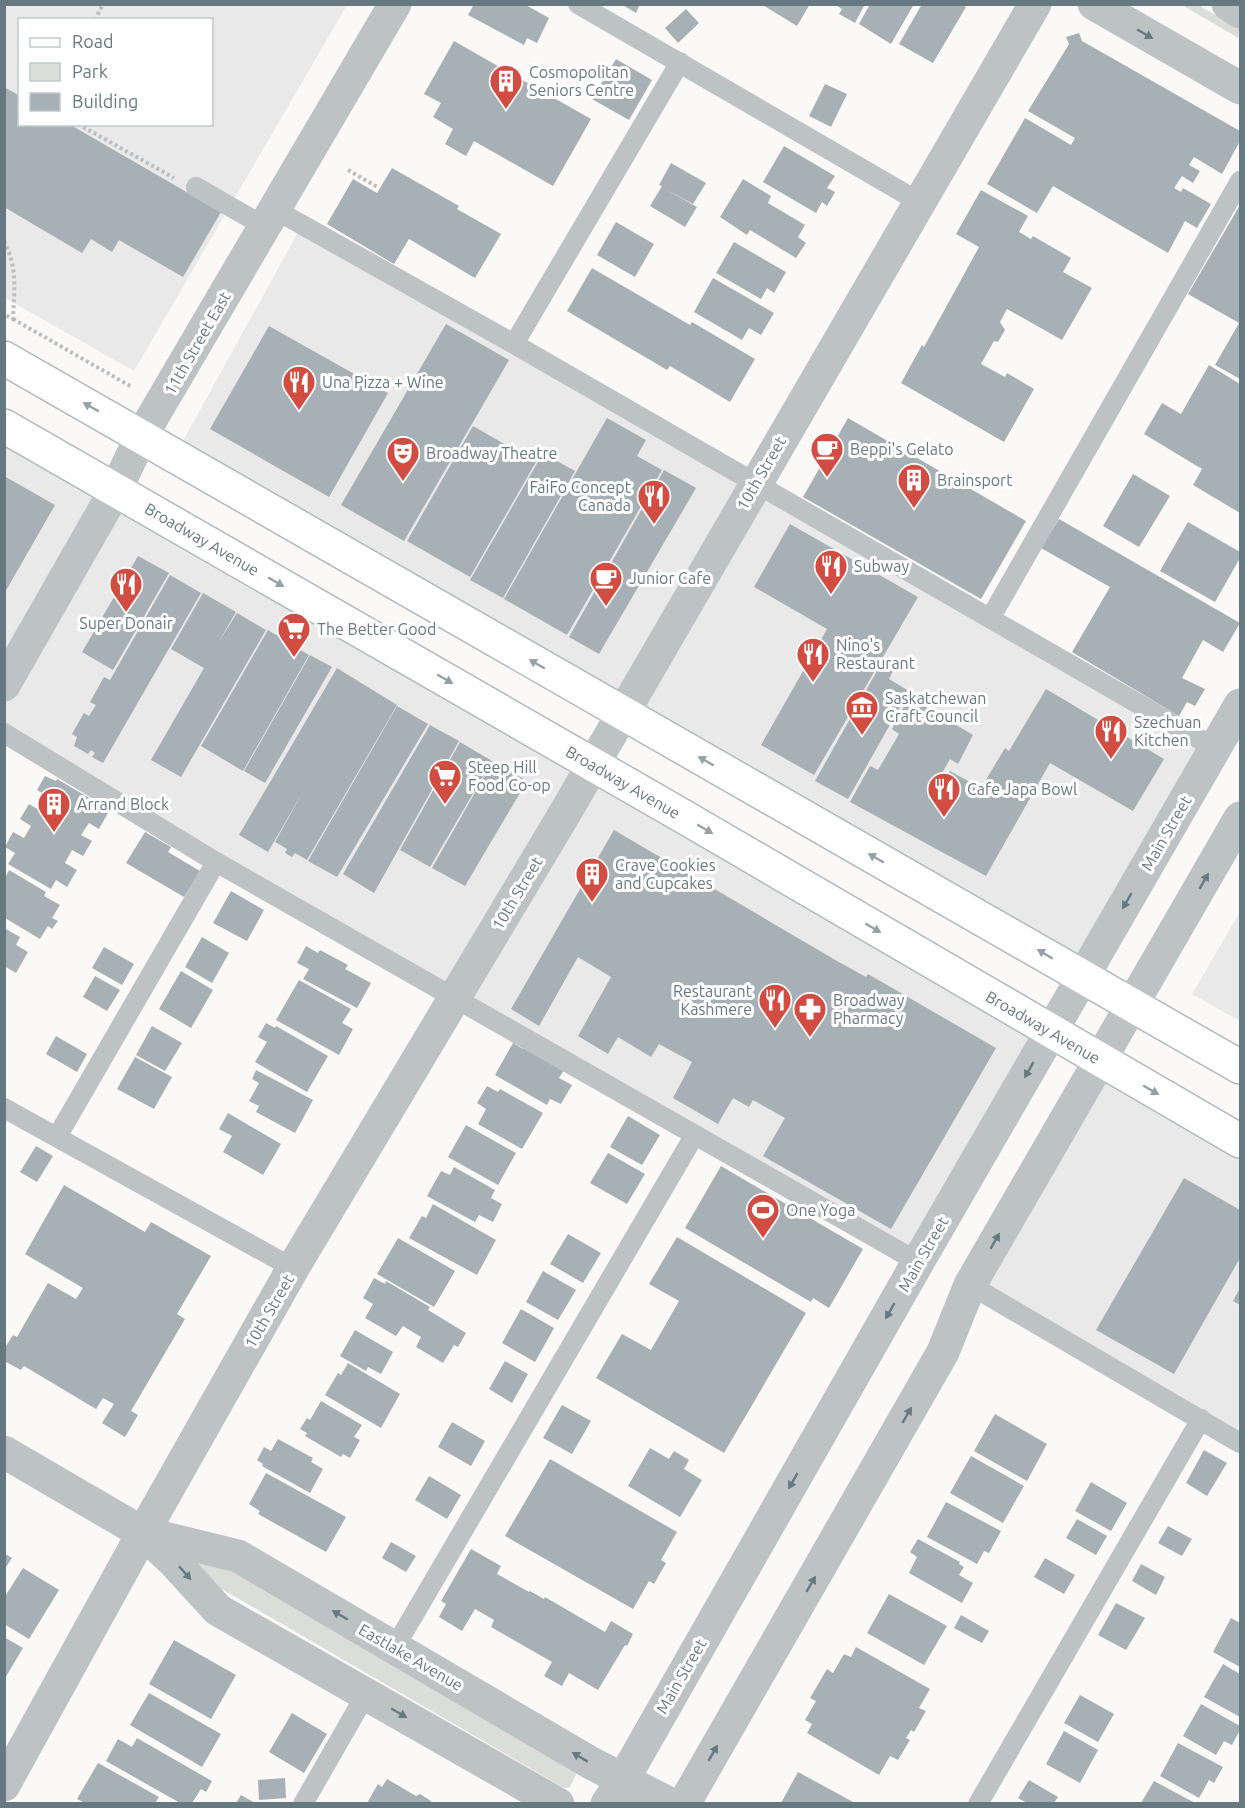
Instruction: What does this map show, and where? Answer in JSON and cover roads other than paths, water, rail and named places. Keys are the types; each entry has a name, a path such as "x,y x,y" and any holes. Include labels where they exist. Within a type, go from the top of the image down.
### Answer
{"main road":[{"path":"4,358 142,435 622,714 1240,1067"},
{"name":"Broadway Avenue","path":"4,426 592,764 1240,1141"}],"street":[{"name":"11th Street East","path":"4,685 116,489 142,435 395,4"},
{"name":"10th Street","path":"4,1785 293,1268 455,999 1035,4"},
{"path":"1094,4 1240,88"},
{"path":"1228,4 1240,12"},
{"name":"Main Street","path":"615,1792 1240,705"},
{"path":"684,1803 943,1352 970,1285 1240,818"},
{"name":"Eastlake Avenue","path":"4,1452 143,1533 175,1563 218,1610 558,1803"},
{"name":"Eastlake Avenue","path":"143,1533 238,1556 395,1647 615,1792 670,1803"}],"lane":[{"path":"578,4 921,203"},
{"path":"514,344 680,62"},
{"path":"991,617 1240,181"},
{"path":"196,187 269,217 514,344 1215,748"},
{"path":"4,733 216,862 918,1262"},
{"path":"57,1137 216,862"},
{"path":"4,1108 293,1268"},
{"path":"395,1647 694,1136"},
{"path":"970,1285 1240,1443"},
{"path":"978,1803 1201,1419"},
{"path":"303,1803 366,1694"}],"place":[{"name":"Cosmopolitan Seniors Centre","path":"506,110"},
{"name":"Una Pizza + Wine","path":"299,411"},
{"name":"Beppi's Gelato","path":"827,478"},
{"name":"Broadway Theatre","path":"403,482"},
{"name":"Brainsport","path":"914,509"},
{"name":"FaiFo Concept Canada","path":"654,525"},
{"name":"Subway","path":"831,595"},
{"name":"Junior Cafe","path":"606,607"},
{"name":"Super Donair","path":"126,613"},
{"name":"The Better Good","path":"294,658"},
{"name":"Nino's Restaurant","path":"813,683"},
{"name":"Saskatchewan Craft Council","path":"862,736"},
{"name":"Szechuan Kitchen","path":"1111,760"},
{"name":"Steep Hill Food Co-op","path":"445,805"},
{"name":"Cafe Japa Bowl","path":"944,818"},
{"name":"Arrand Block","path":"54,833"},
{"name":"Crave Cookies and Cupcakes","path":"592,903"},
{"name":"Restaurant Kashmere","path":"775,1029"},
{"name":"Broadway Pharmacy","path":"810,1038"},
{"name":"One Yoga","path":"763,1239"}]}
